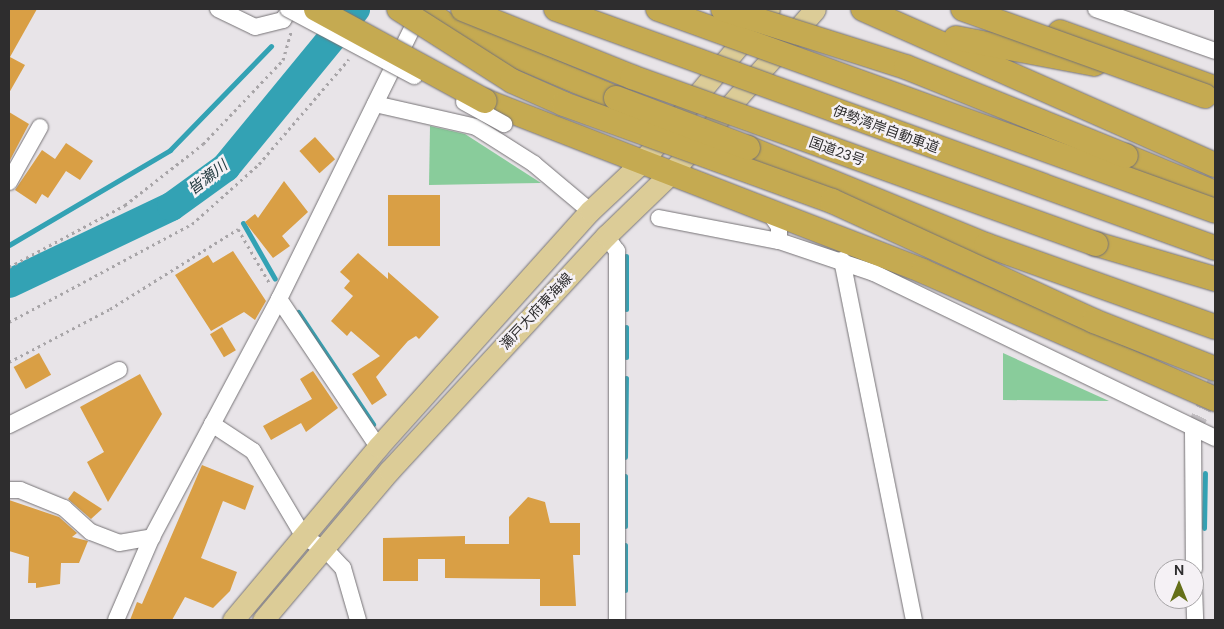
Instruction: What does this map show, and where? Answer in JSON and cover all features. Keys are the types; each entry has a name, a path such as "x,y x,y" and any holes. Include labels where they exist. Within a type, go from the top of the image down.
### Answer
{"highway":[{"path":"316,9 485,101 639,165 879,254 1215,398"},
{"path":"399,9 512,81 564,104 832,201 1094,321 1215,369"},
{"path":"423,9 450,28 616,98 748,148 986,245 1215,329"},
{"name":"国道23号","path":"463,9 632,77 1096,244 1215,279"},
{"name":"伊勢湾岸自動車道","path":"556,9 1215,248"},
{"path":"658,9 1215,211"},
{"path":"724,9 906,67 1215,193"},
{"path":"863,9 1215,165"},
{"path":"963,9 1215,101"},
{"path":"990,9 1215,89"},
{"path":"906,27 1215,89"},
{"path":"879,254 980,263 1215,329"}],"main road":[{"name":"瀬戸大府東海線","path":"233,620 378,446 590,211 639,165 769,9"},
{"name":"瀬戸大府東海線","path":"263,620 326,550 389,471 606,236 668,176 815,9"}],"street":[{"path":"218,9 255,27 287,13 504,124 506,134 534,155 534,164"},
{"path":"116,620 152,537 279,300 423,9"},
{"path":"1099,9 1215,51"},
{"path":"375,104 476,126 534,164 590,211"},
{"path":"9,182 40,127"},
{"path":"771,215 779,227 779,241"},
{"path":"659,218 779,241 842,260 1024,342 1193,431 1215,438"},
{"path":"606,236 617,251 617,620"},
{"path":"842,260 914,620"},
{"path":"279,300 378,446"},
{"path":"9,425 119,370"},
{"path":"212,424 253,451 304,537 326,550 342,568 358,620"},
{"path":"1193,431 1194,559"},
{"path":"9,490 64,508 91,532 119,543 152,537"}],"path":[{"path":"9,266 125,205 203,144 283,60 292,29 287,13"},
{"path":"9,322 192,224 260,164 352,55"},
{"path":"9,362 110,309 238,229 279,300"}],"green space":[{"path":"430,126 465,134 541,183 429,185"},
{"path":"1003,353 1109,401 1003,400"}],"building":[{"path":"9,9 37,9 10,57 25,65 9,93"},
{"path":"9,112 29,124 9,162"},
{"path":"315,137 335,159 319,173 299,151"},
{"path":"66,143 93,161 80,180 66,171 48,198 42,194 36,204 15,190 42,150 55,159"},
{"path":"284,181 308,212 282,236 290,246 273,258 245,222 255,214 258,218"},
{"path":"388,195 440,195 440,246 388,246"},
{"path":"233,251 266,301 255,320 244,312 211,331 175,275 208,255 213,263"},
{"path":"358,253 388,279 388,272 439,317 419,339 416,336 408,341 376,377 387,395 372,405 352,374 380,356 351,331 347,336 331,321 353,296 344,288 350,281 340,272"},
{"path":"222,327 236,350 224,357 210,334"},
{"path":"39,353 51,375 26,389 14,367"},
{"path":"313,371 338,408 306,432 301,423 271,440 263,426 312,399 300,379"},
{"path":"140,374 162,414 108,502 87,462 104,452 80,407"},
{"path":"202,465 254,486 245,510 223,501 201,558 237,572 230,591 213,608 185,597 172,620 130,620 137,602 142,604"},
{"path":"74,491 102,509 91,519 68,499"},
{"path":"528,497 545,502 550,523 580,523 580,555 573,555 576,606 540,606 540,579 445,578 445,559 418,559 418,581 383,581 383,538 465,536 465,544 509,544 509,517"},
{"path":"9,500 59,517 77,533 72,537 88,541 79,563 61,563 60,584 36,588 36,583 28,583 29,557 9,551"}],"waterway":[{"name":"皆瀬川","path":"9,283 171,206 225,167 355,9"},
{"path":"9,245 170,150 271,46"},
{"path":"243,223 275,279"},
{"path":"626,256 626,309"},
{"path":"298,312 373,424"},
{"path":"626,327 626,357"},
{"path":"625,457 626,378"},
{"path":"1204,528 1205,473"},
{"path":"625,476 625,526"},
{"path":"625,545 625,590"}],"tunnel":[{"path":"1193,431 1215,383"}]}
